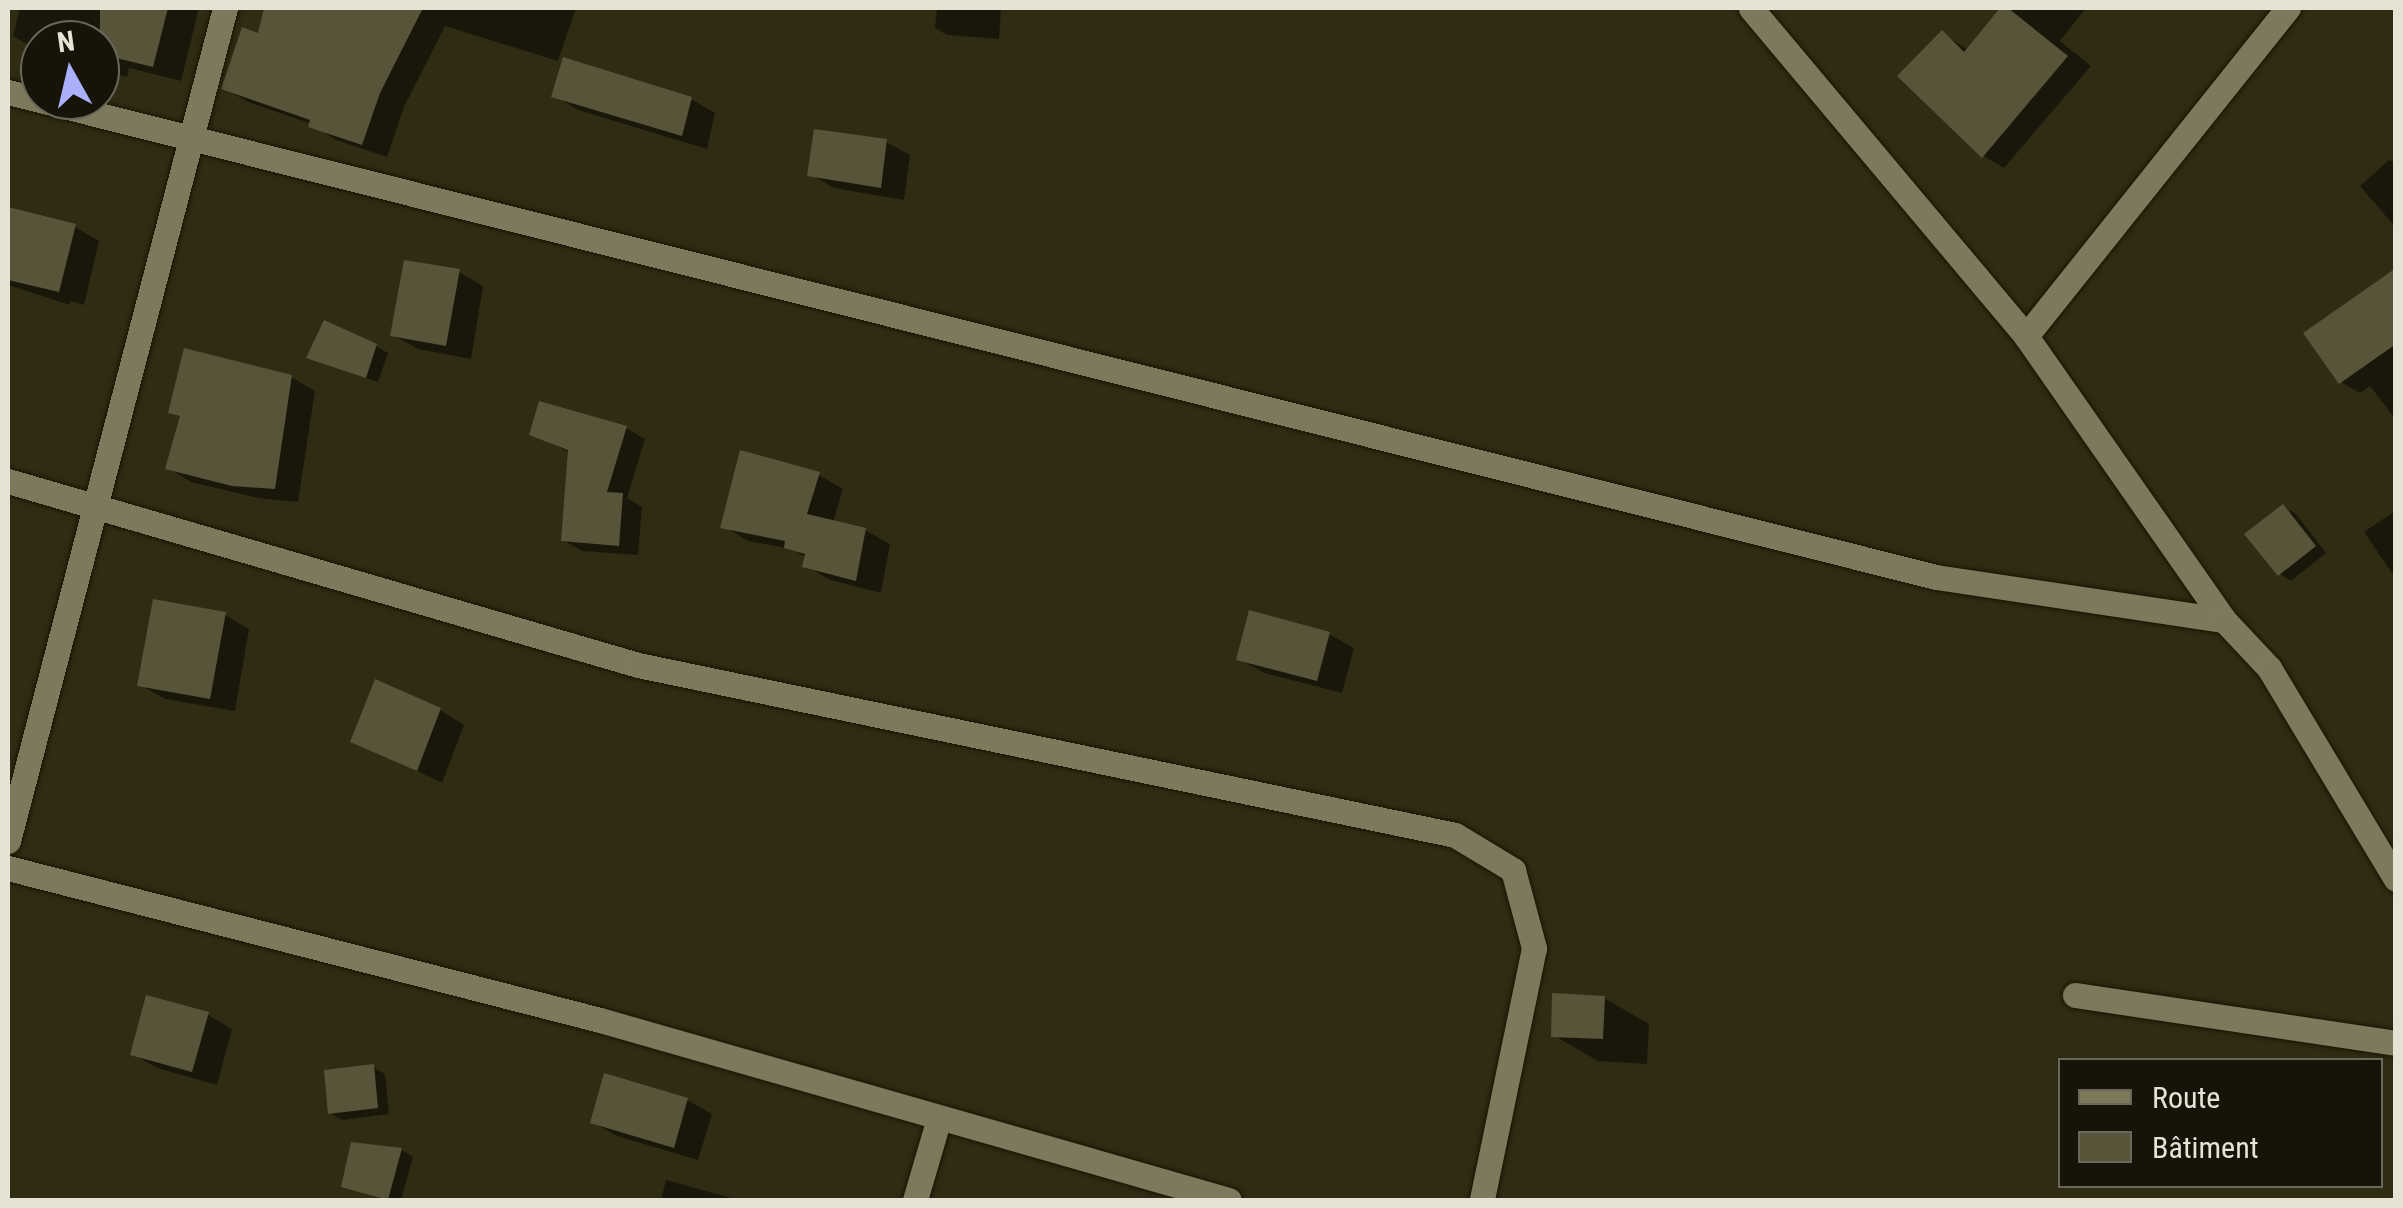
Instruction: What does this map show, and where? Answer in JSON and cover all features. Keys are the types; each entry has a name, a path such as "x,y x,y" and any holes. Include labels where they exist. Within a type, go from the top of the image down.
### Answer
{"street":[{"path":"8,841 188,138 225,8"},
{"path":"1751,8 2026,336 2224,620 2269,668 2396,879"},
{"path":"2026,336 2288,8"},
{"path":"8,92 1936,577 2224,620"},
{"path":"8,481 638,666 1455,835 1513,870 1534,948 1482,1200"},
{"path":"8,868 600,1020 1229,1200"},
{"path":"2075,996 2396,1043"},
{"path":"915,1200 939,1118"}],"building":[{"path":"100,8 168,8 153,67 120,59 120,20 100,20"},
{"path":"264,8 423,8 380,93 362,145 308,127 310,120 221,89 242,27 258,33"},
{"path":"2000,8 2008,8 2068,56 1982,158 1897,76 1942,30 1964,52"},
{"path":"563,57 692,97 682,136 551,97"},
{"path":"814,129 887,139 881,188 807,176"},
{"path":"8,207 76,224 59,292 8,280"},
{"path":"404,260 460,269 446,346 390,336"},
{"path":"2396,268 2396,344 2339,384 2303,333"},
{"path":"324,320 377,344 366,378 306,358"},
{"path":"184,348 292,375 275,489 232,486 165,469 180,416 168,413"},
{"path":"539,401 627,426 607,492 623,493 619,546 561,541 568,450 529,435"},
{"path":"740,450 820,472 807,514 866,528 856,581 802,567 805,554 784,548 785,541 720,528"},
{"path":"2283,504 2316,546 2278,576 2244,534"},
{"path":"153,599 226,612 210,699 137,686"},
{"path":"1249,610 1330,632 1317,681 1236,660"},
{"path":"375,679 441,708 417,771 350,742"},
{"path":"1552,993 1605,996 1603,1039 1551,1037"},
{"path":"146,995 209,1012 192,1072 130,1055"},
{"path":"374,1064 378,1108 328,1114 324,1070"},
{"path":"604,1073 688,1098 674,1148 590,1123"},
{"path":"351,1142 402,1148 388,1200 341,1187"}]}
